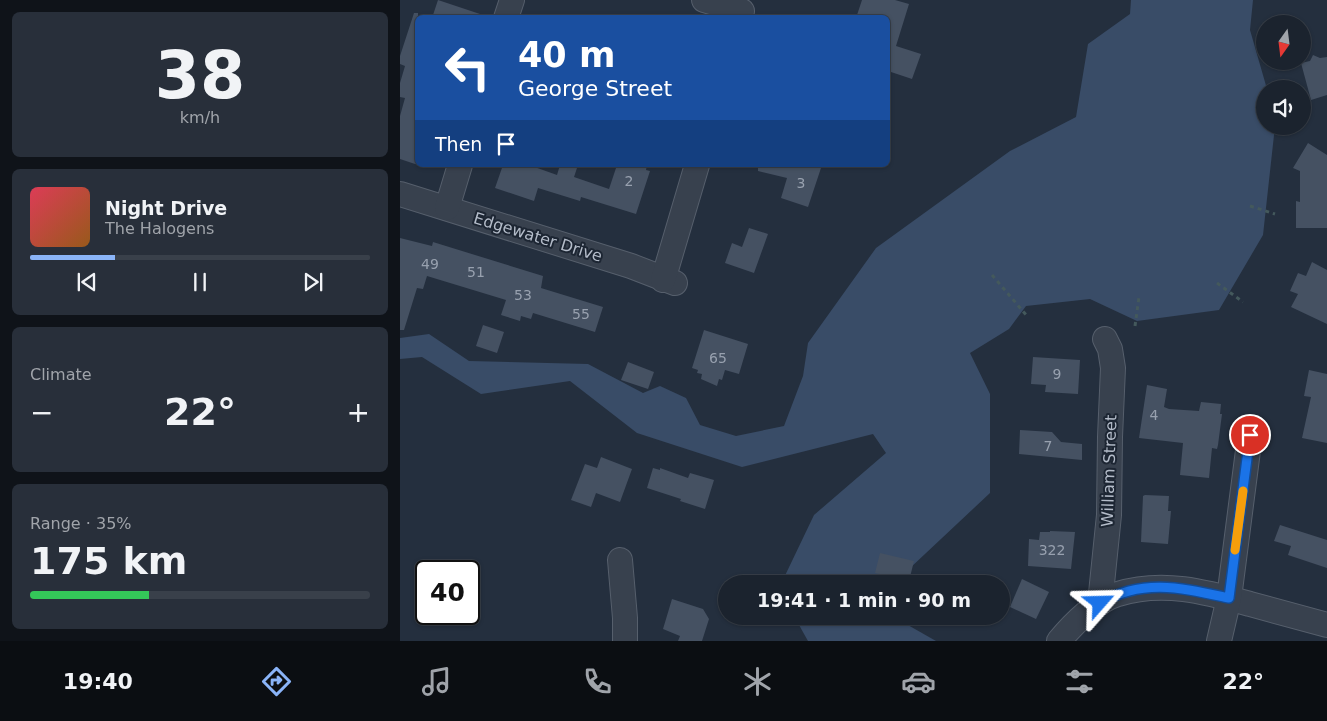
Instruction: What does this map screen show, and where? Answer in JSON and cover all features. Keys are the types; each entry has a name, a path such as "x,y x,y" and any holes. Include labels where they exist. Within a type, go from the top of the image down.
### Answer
{"street":[{"path":"507,15 512,0"},
{"path":"704,0 742,10"},
{"path":"447,208 459,167"},
{"name":"Edgewater Drive","path":"400,194 631,266 669,282 697,167"},
{"name":"William Street","path":"1100,603 1109,514 1113,368 1110,349 1105,339"},
{"path":"1219,641 1229,598 1250,435"},
{"path":"620,560 625,641"},
{"path":"1060,641 1080,619 1100,603 1117,594 1147,588 1167,587 1186,589 1229,598 1327,625"}],"path":[{"path":"1250,206 1275,214"},
{"path":"992,274 1027,316"},
{"path":"1217,283 1242,302"},
{"path":"1135,326 1139,297"}],"water":[{"path":"1131,0 1253,0 1250,30 1256,51 1256,70 1262,70 1264,80 1256,80 1256,135 1274,135 1263,235 1219,310 1137,321 1090,299 1026,306 1009,329 970,353 990,394 990,493 903,575 785,575 814,515 886,453 873,434 742,467 637,433 570,381 481,394 422,357 400,359 400,338 429,334 469,361 588,364 643,393 660,386 686,398 700,425 736,436 784,426 803,376 808,343 876,248 1010,151 1076,117 1088,44 1130,14"},
{"path":"799,625 908,625 936,641 808,641"}],"building":[{"path":"438,0 483,15 433,15"},
{"path":"862,0 895,0 909,4 896,46 921,54 912,79 890,72 890,15 857,15"},
{"path":"414,13 418,13 418,15 415,15 415,164 400,159 400,116 405,98 400,97 400,83 405,66 400,64 400,56"},
{"path":"1313,55 1320,58 1327,57 1327,95 1311,100 1311,80 1306,80 1303,70 1311,70"},
{"path":"1308,143 1327,155 1327,228 1296,228 1296,201 1300,202 1300,171 1293,168"},
{"path":"502,167 535,167 557,175 559,167 577,167 574,177 609,189 616,167 647,167 646,170 650,171 636,214 581,197 580,201 538,188 534,201 495,188"},
{"path":"758,167 821,167 808,207 781,198 787,178 758,171"},
{"path":"749,228 768,234 754,273 725,263 732,243 742,247"},
{"path":"400,238 432,246 433,242 543,276 541,288 603,307 595,332 533,313 531,319 521,316 520,321 501,315 506,300 427,276 423,289 417,288 404,330 400,330"},
{"path":"1312,262 1327,270 1327,324 1291,307 1298,294 1290,291 1298,273 1306,276"},
{"path":"483,325 504,332 497,353 476,346"},
{"path":"704,330 748,344 739,374 725,370 722,380 719,379 717,386 701,379 702,374 697,373 698,370 692,368"},
{"path":"1033,357 1080,360 1078,394 1045,392 1046,385 1031,384"},
{"path":"628,362 654,372 648,389 621,380"},
{"path":"1309,370 1327,374 1327,443 1302,438 1311,397 1304,396"},
{"path":"1147,385 1167,389 1164,407 1169,409 1199,411 1201,402 1221,404 1220,414 1222,414 1218,445 1217,449 1212,448 1209,478 1180,475 1183,443 1139,438"},
{"path":"1020,430 1052,432 1061,442 1082,444 1082,460 1019,454"},
{"path":"601,457 632,469 620,502 596,493 591,507 571,500 585,464 597,468"},
{"path":"653,468 660,470 660,468 688,478 690,473 714,480 705,509 647,488"},
{"path":"1143,496 1169,496 1168,511 1171,511 1168,544 1141,542"},
{"path":"1280,525 1327,540 1327,568 1288,555 1291,546 1274,541"},
{"path":"1040,532 1075,532 1071,569 1028,566 1029,539 1039,540"},
{"path":"880,553 914,561 910,575 884,575 875,573"},
{"path":"1022,579 1049,592 1036,619 1010,607"},
{"path":"672,599 703,609 709,619 702,641 678,641 680,636 663,629"}],"slow traffic":[{"path":"1235,550 1243,491"}],"route":[{"path":"1100,603 1117,594 1147,588 1167,587 1196,590 1229,598 1250,435"}]}
